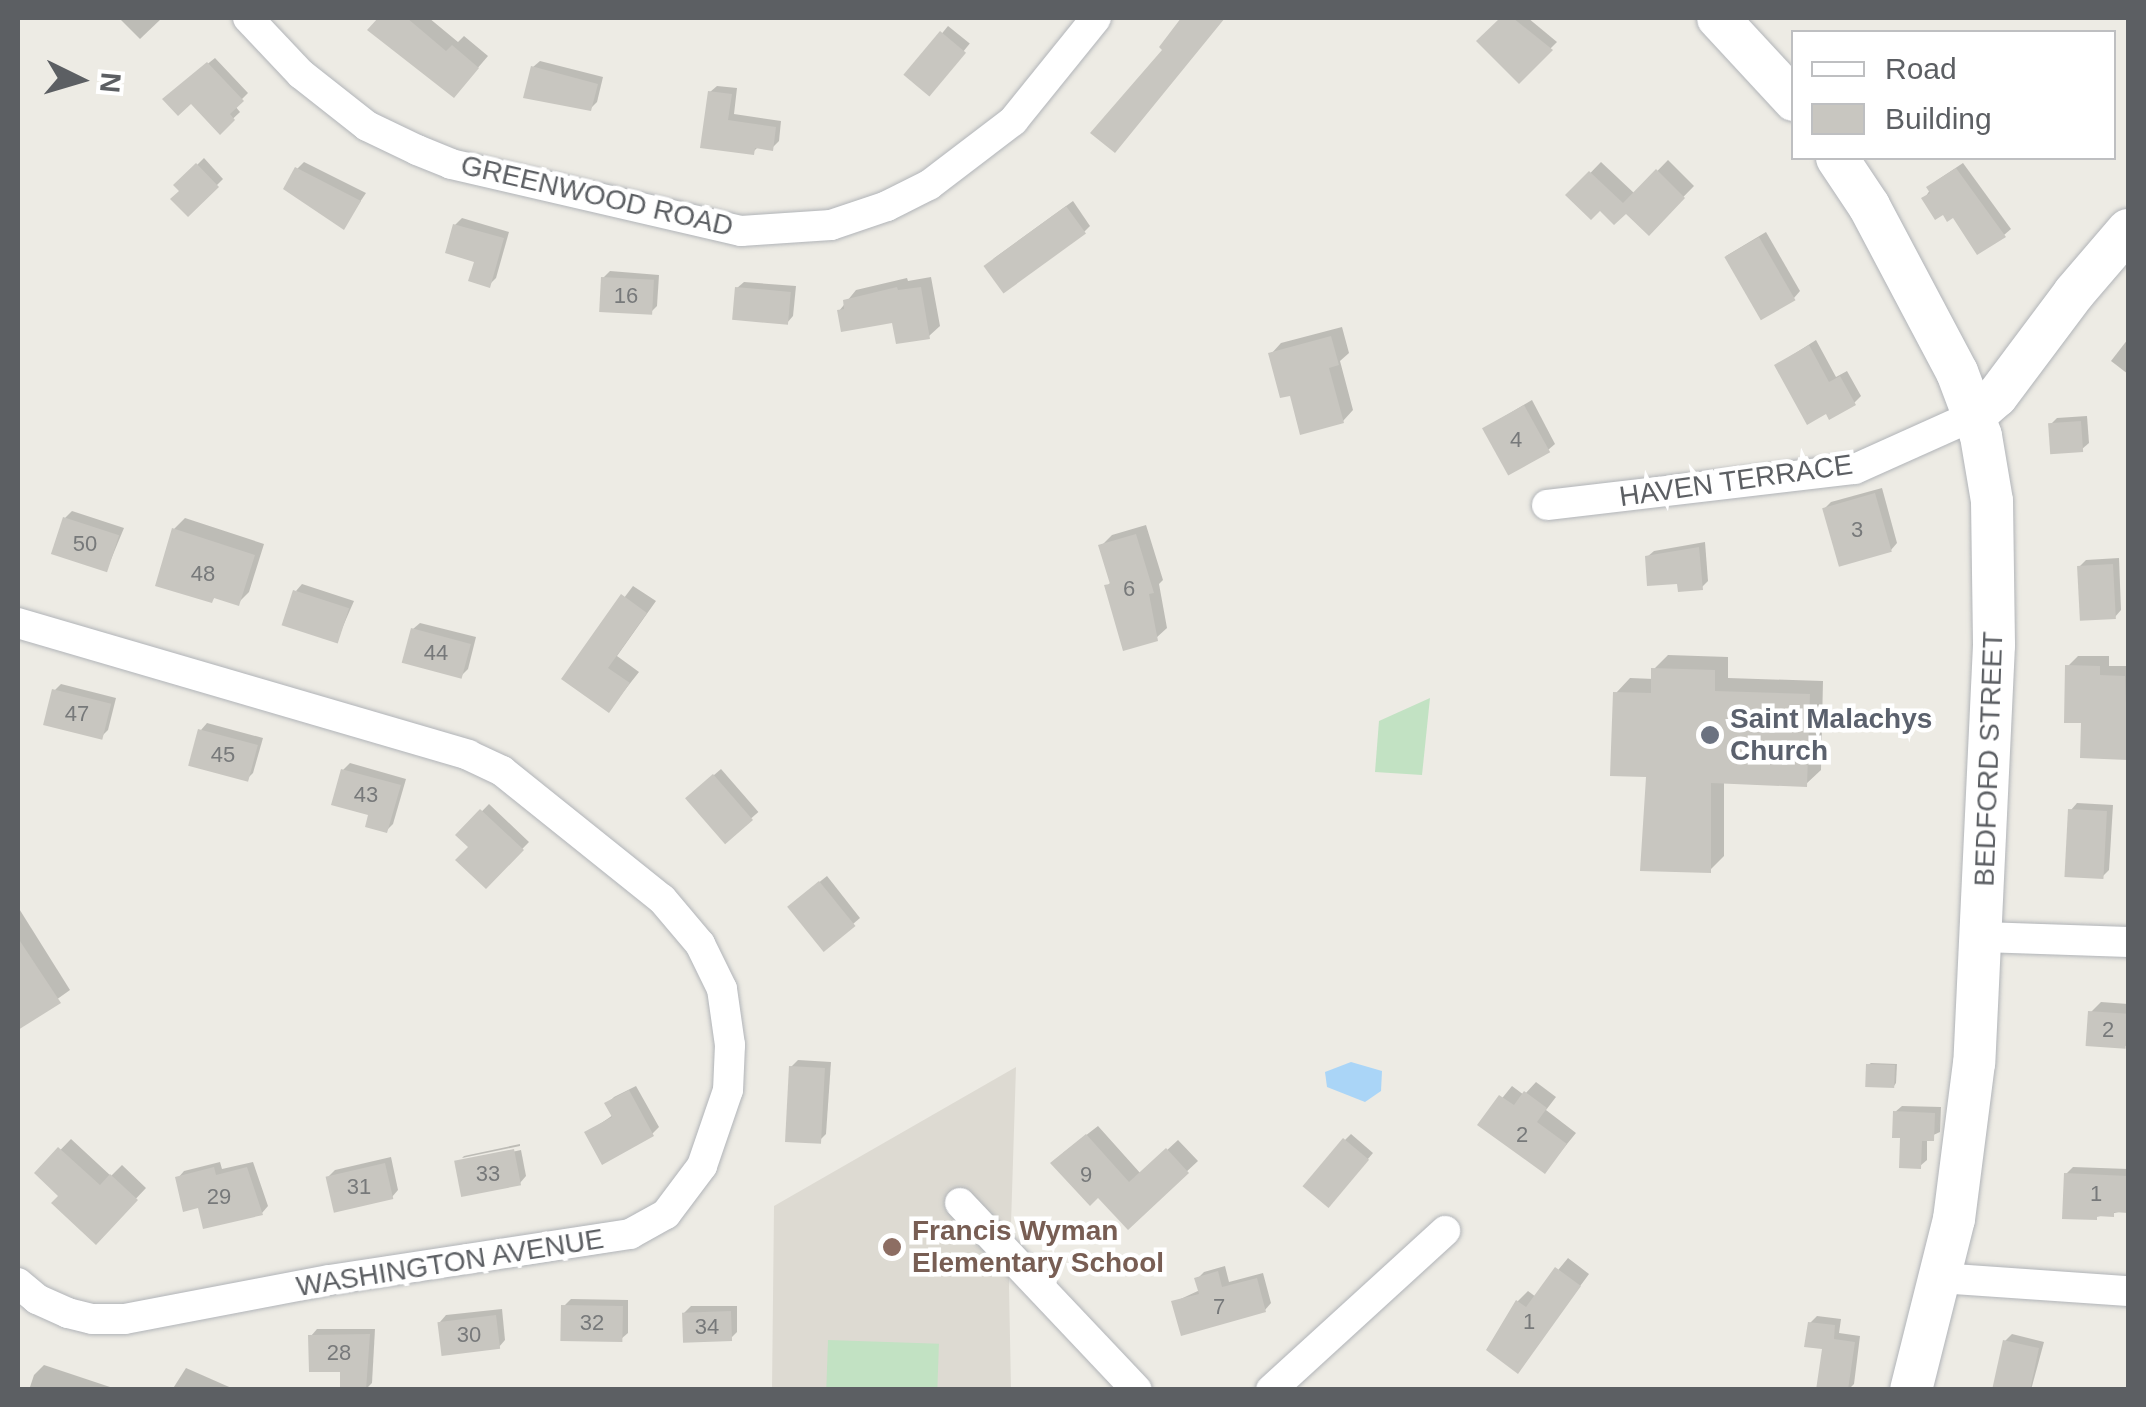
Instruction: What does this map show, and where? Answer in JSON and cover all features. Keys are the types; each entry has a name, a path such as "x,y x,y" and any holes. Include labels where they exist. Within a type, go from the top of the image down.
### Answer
{"main road":[{"path":"1718,18 1791,97"},
{"name":"BEDFORD STREET","path":"1838,160 1870,206 1936,329 1974,415 1988,478 1993,532 1994,645 1983,937 1972,1079 1954,1219 1911,1390"},
{"path":"1974,415 1997,396 2074,293 2128,230"}],"street":[{"name":"GREENWOOD ROAD","path":"248,18 301,74 367,126 417,150 451,164 740,231 830,226 887,206 929,185 1012,121 1096,18"},
{"name":"HAVEN TERRACE","path":"1547,505 1854,469 1974,415"},
{"name":"WASHINGTON AVENUE","path":"18,623 433,744 502,771 662,899 700,944 722,989 730,1045 728,1090 702,1166 666,1214 630,1234 329,1280 125,1319 92,1320 68,1313 36,1300 18,1283"},
{"path":"1983,937 2128,942"},
{"path":"960,1203 1137,1390"},
{"path":"1272,1390 1444,1231"},
{"path":"1940,1278 2128,1290"}],"shaded area":[{"name":"Francis Wyman Elementary School","path":"1016,1067 1009,1287 1011,1389 772,1390 774,1206"}],"green space":[{"path":"1430,698 1422,775 1375,772 1379,721"},
{"path":"828,1340 939,1344 937,1390 826,1389"}],"water":[{"path":"1351,1062 1382,1071 1381,1091 1365,1102 1327,1087 1325,1072"}],"building":[{"path":"378,18 407,18 446,51 452,45 479,68 454,98 367,30"},
{"path":"1181,18 1225,18 1115,153 1090,133 1162,50 1159,47"},
{"path":"1500,18 1513,18 1553,50 1519,84 1476,41"},
{"path":"940,31 966,53 929,97 903,75"},
{"path":"207,62 244,101 230,114 235,120 220,135 191,104 178,116 162,99"},
{"path":"531,66 598,84 591,111 523,98"},
{"path":"708,91 732,94 728,120 776,127 773,151 755,148 754,155 700,148"},
{"path":"196,163 219,187 188,217 170,199 179,191 173,185"},
{"path":"295,167 361,201 344,230 283,189"},
{"path":"1956,168 2006,237 1977,255 1953,218 1947,222 1943,215 1935,220 1921,198 1930,193 1926,187"},
{"path":"1656,169 1685,198 1649,236 1626,214 1614,225 1600,211 1591,220 1565,195 1589,171 1623,203"},
{"path":"1066,206 1086,234 1003,293 983,266"},
{"path":"453,224 504,238 490,288 468,281 474,262 445,253"},
{"path":"1759,237 1796,300 1761,320 1724,257"},
{"path":"601,277 654,280 652,315 599,312"},
{"path":"735,287 791,292 788,325 732,320"},
{"path":"897,287 921,287 930,339 896,344 892,323 841,332 837,310 844,309 843,300"},
{"path":"1331,336 1339,365 1329,368 1344,423 1300,435 1290,396 1280,398 1268,353"},
{"path":"1809,345 1829,382 1840,376 1856,405 1829,420 1826,414 1807,425 1774,365"},
{"path":"1524,405 1550,452 1508,476 1482,428"},
{"path":"2081,421 2083,452 2050,454 2048,423"},
{"path":"1875,493 1892,552 1839,567 1822,508"},
{"path":"63,517 119,535 107,572 51,554"},
{"path":"172,528 255,555 239,606 214,598 212,603 155,586"},
{"path":"1136,534 1154,593 1149,594 1158,641 1123,651 1104,585 1110,584 1098,545"},
{"path":"1699,547 1703,590 1678,592 1677,584 1647,586 1645,556"},
{"path":"2113,564 2116,619 2080,621 2077,566"},
{"path":"293,590 349,608 338,643 282,625"},
{"path":"621,594 647,613 608,668 630,683 609,713 561,679"},
{"path":"411,628 471,644 462,679 402,663"},
{"path":"2065,665 2100,666 2100,675 2125,676 2128,760 2080,758 2081,723 2064,723"},
{"name":"Saint Malachys Church","path":"1651,668 1715,670 1715,691 1810,694 1807,787 1711,783 1711,873 1640,871 1646,777 1610,776 1613,692 1651,693"},
{"path":"52,689 111,704 102,740 43,725"},
{"path":"198,729 258,745 248,782 188,766"},
{"path":"341,769 401,785 387,833 365,827 368,815 331,805"},
{"path":"713,774 753,820 725,844 685,798"},
{"path":"480,809 524,850 486,889 455,860 468,847 455,835"},
{"path":"2068,809 2107,811 2103,879 2064,877"},
{"path":"819,881 856,926 824,952 787,907"},
{"path":"18,938 61,1003 18,1030"},
{"path":"2088,1011 2128,1014 2125,1049 2086,1046"},
{"path":"1866,1064 1895,1065 1894,1088 1865,1087"},
{"path":"789,1066 825,1068 821,1144 785,1142"},
{"path":"629,1090 654,1136 602,1165 584,1132 612,1117 604,1103"},
{"path":"1524,1091 1547,1108 1537,1122 1567,1144 1545,1174 1477,1125 1499,1095 1514,1105"},
{"path":"1893,1111 1935,1113 1934,1141 1922,1141 1921,1169 1899,1168 1900,1138 1892,1138"},
{"path":"1086,1134 1129,1182 1166,1148 1189,1173 1128,1230 1098,1198 1090,1206 1050,1163"},
{"path":"1343,1138 1369,1160 1329,1208 1303,1186"},
{"path":"58,1147 100,1185 110,1174 138,1200 96,1245 51,1203 58,1196 34,1173"},
{"path":"514,1149 521,1185 461,1197 454,1161"},
{"path":"385,1163 393,1199 334,1213 326,1177"},
{"path":"214,1167 216,1175 247,1167 263,1215 203,1229 198,1208 183,1212 175,1177"},
{"path":"2064,1173 2128,1176 2128,1213 2114,1212 2114,1217 2097,1216 2097,1220 2062,1219"},
{"path":"1555,1267 1581,1286 1518,1374 1486,1350 1516,1300 1526,1307"},
{"path":"1218,1271 1222,1287 1257,1278 1266,1312 1181,1336 1171,1301 1199,1294 1194,1278"},
{"path":"561,1305 623,1306 622,1342 560,1341"},
{"path":"731,1311 732,1341 683,1343 682,1313"},
{"path":"496,1315 500,1349 442,1356 437,1322"},
{"path":"1808,1322 1835,1325 1834,1339 1855,1342 1848,1390 1816,1390 1822,1349 1804,1347"},
{"path":"370,1334 366,1390 340,1390 340,1372 309,1372 308,1335"},
{"path":"2003,1340 2039,1348 2030,1390 1992,1390"}],"place":[{"name":"Saint Malachys Church","path":"1710,735"},
{"name":"Francis Wyman Elementary School","path":"892,1247"}]}
